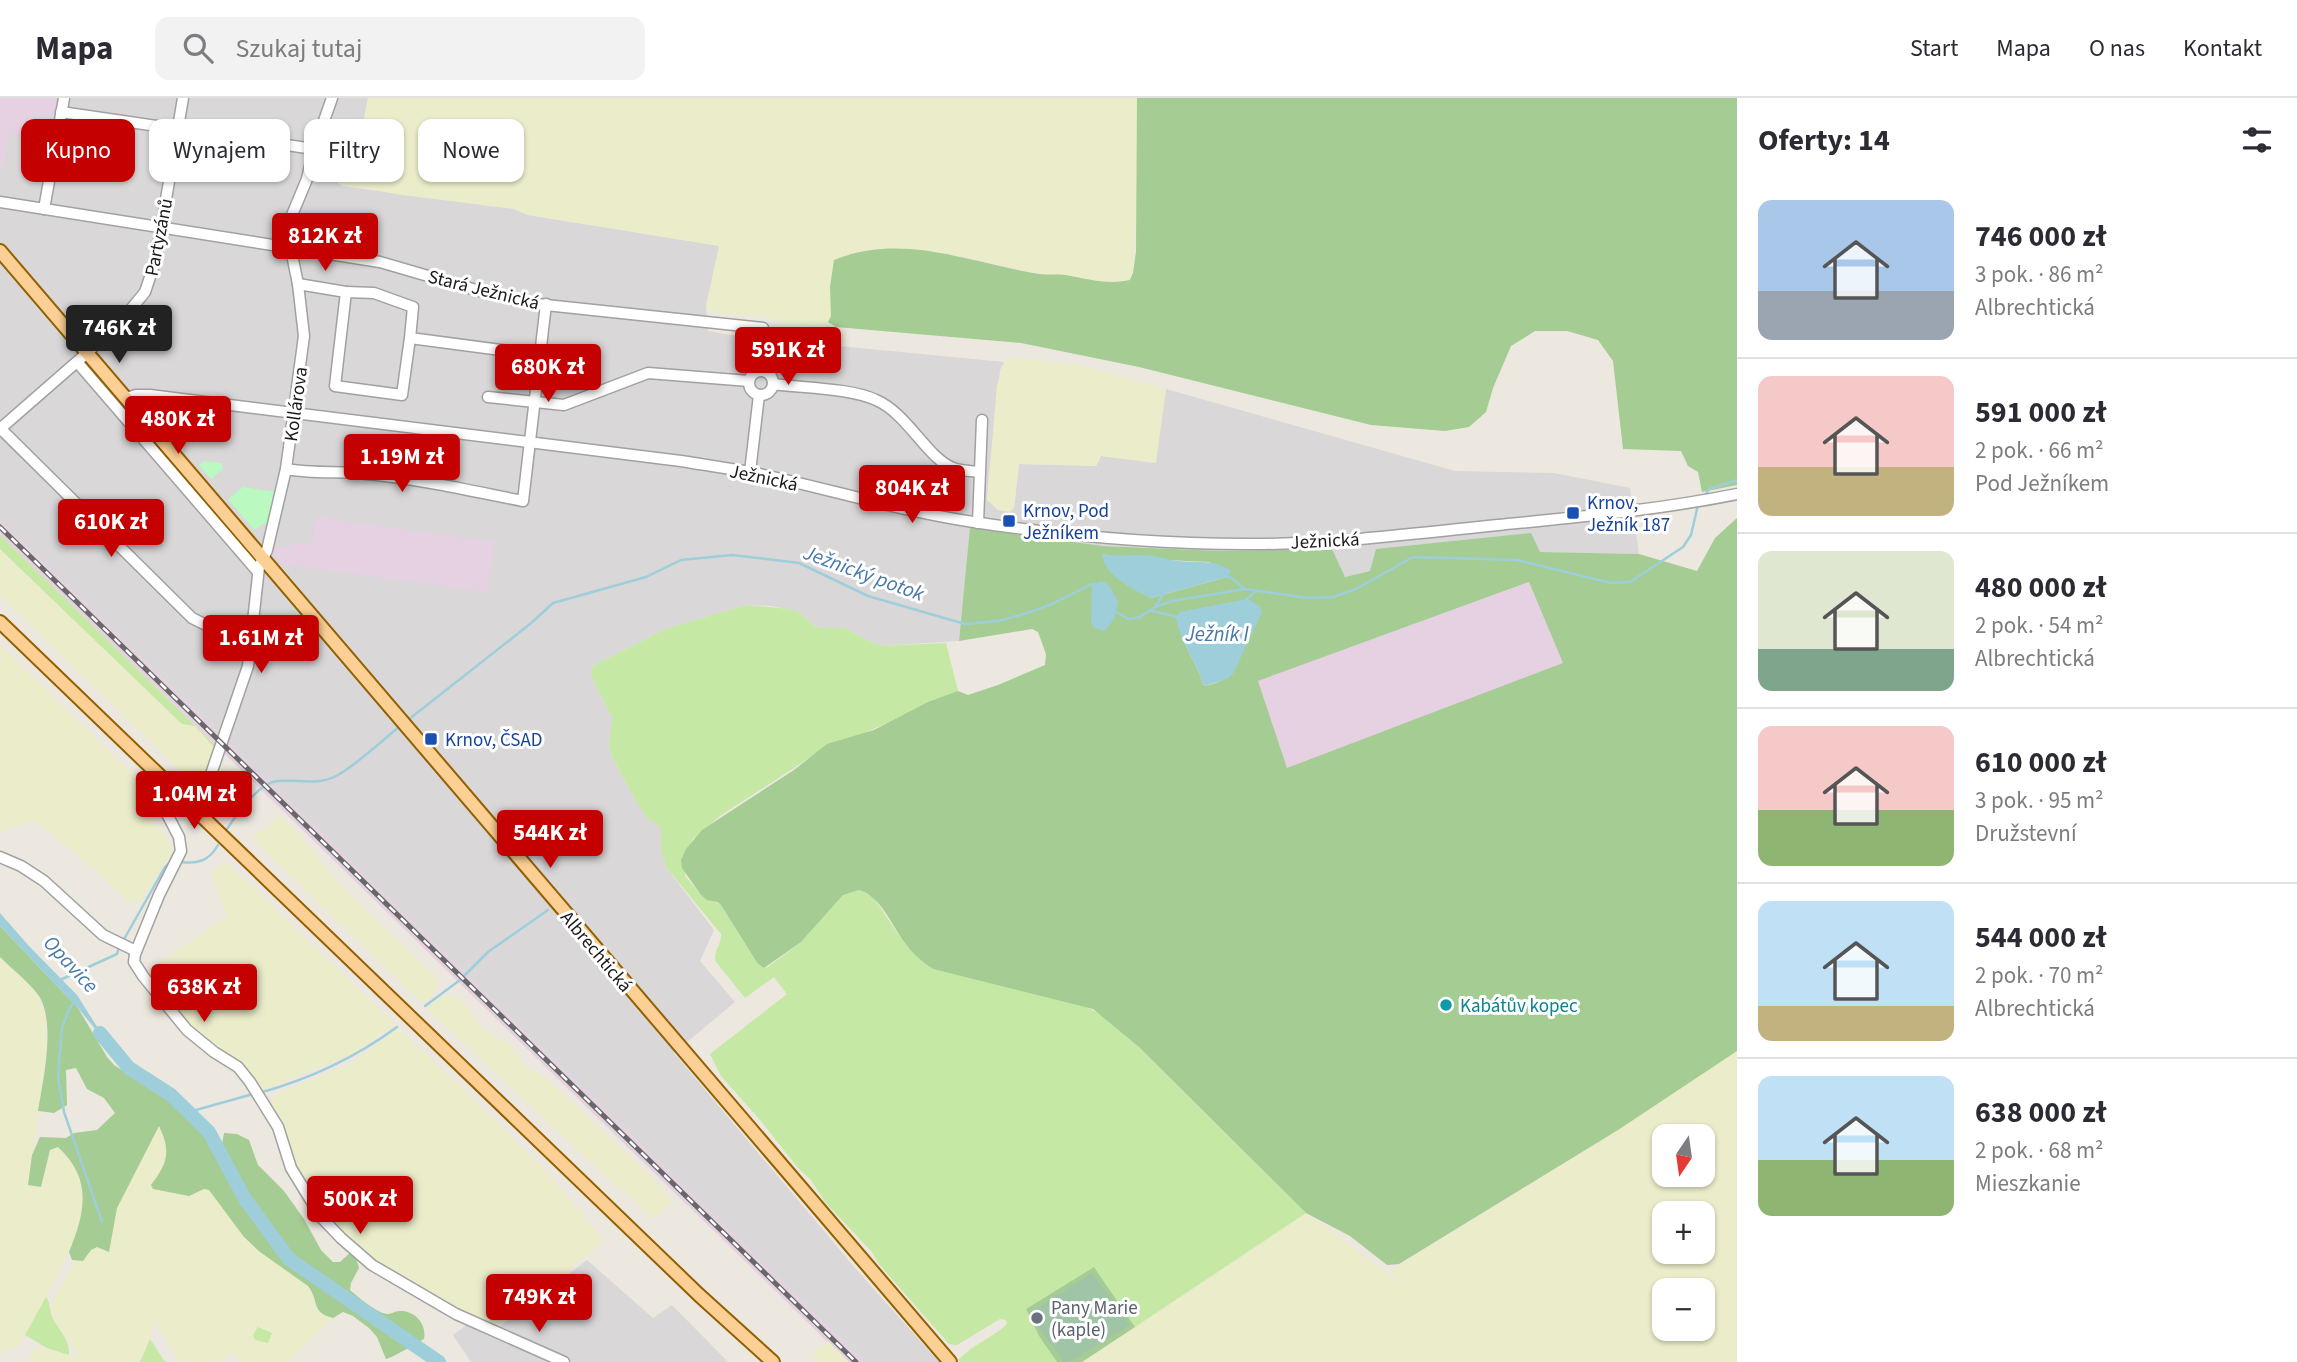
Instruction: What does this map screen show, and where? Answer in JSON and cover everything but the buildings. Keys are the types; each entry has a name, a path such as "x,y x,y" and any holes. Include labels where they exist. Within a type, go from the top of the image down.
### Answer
{"main road":[{"name":"Albrechtická","path":"0,251 82,357 126,398 950,1362"},
{"path":"0,622 713,1309 773,1362"}],"street":[{"path":"44,209 64,98"},
{"name":"Partyzánů","path":"180,119 183,98"},
{"name":"Kollárova","path":"325,119 332,98"},
{"path":"61,112 149,126"},
{"name":"Partyzánů","path":"0,428 82,357 127,314 145,292 154,267 169,182"},
{"name":"Kollárova","path":"210,777 248,666 258,572 267,550 286,469 304,336 289,235 292,215 306,182"},
{"name":"Stará Ježnická","path":"0,202 395,265 527,303 763,328"},
{"path":"298,284 346,292 374,293 413,307 402,395 335,386 346,292"},
{"path":"286,469 308,473 364,473 523,501 546,304"},
{"path":"410,338 539,355"},
{"path":"763,371 765,352"},
{"path":"82,357 258,572"},
{"path":"763,371 751,375 749,382 753,393 766,394 773,384"},
{"path":"763,371 772,379 773,384"},
{"path":"488,397 564,405 648,373 749,382"},
{"path":"773,384 861,395 876,400 892,410 943,463 954,469 980,472"},
{"name":"Ježnická","path":"126,398 144,395 681,461 750,472 873,502 978,523 1091,537 1184,543 1265,544 1388,537 1574,518 1737,494"},
{"path":"750,472 759,395"},
{"path":"978,523 982,420"},
{"path":"0,428 192,618 204,624 252,636"},
{"path":"178,793 168,804 166,811 180,837 180,854 159,895 136,951 136,966 158,996 200,1041 238,1067 278,1127 291,1168 321,1217 341,1238 372,1265 456,1314 564,1362"},
{"path":"0,857 21,866 44,881 103,935 136,951"}],"shaded area":[{"path":"0,98 61,98 58,119 21,119 21,135 9,133 0,167"},
{"path":"61,98 368,98 364,119 304,119 304,182 342,182 341,186 515,209 528,215 720,246 706,306 708,331 1004,362 1000,370 987,499 998,510 1014,508 1019,464 1096,466 1101,456 1155,463 1166,389 1455,471 1554,473 1630,488 1639,554 1540,552 1370,571 1345,577 1332,549 1222,551 1103,546 971,528 959,641 880,646 844,628 815,626 797,611 746,605 665,629 593,666 591,675 612,718 611,753 646,816 661,828 661,849 666,867 714,930 700,961 735,1002 674,1053 855,1268 939,1362 864,1362 0,520 0,167 9,133 21,125 21,182 135,182 135,119 30,119"},
{"path":"316,516 495,542 487,592 280,564 269,549 312,542"},
{"path":"0,520 864,1362 848,1362 0,535"},
{"path":"1529,582 1564,663 1287,769 1257,681"},
{"path":"587,1260 653,1318 672,1305 728,1362 471,1362 453,1335 468,1324 491,1336 496,1329"}],"green space":[{"path":"368,98 1137,98 1137,203 1133,273 1130,280 1099,281 1040,274 932,252 865,250 834,260 831,316 828,322 816,326 791,324 766,317 712,312 706,306 719,246 528,215 514,209 338,184 404,182 404,119 364,119"},
{"path":"1137,98 1737,98 1737,485 1702,492 1698,472 1688,466 1681,451 1623,449 1613,361 1598,340 1567,331 1535,331 1511,346 1486,412 1469,427 1445,431 1371,425 1139,367 1021,343 836,327 828,322 831,316 830,287 834,260 860,252 911,249 1039,274 1066,275 1106,282 1130,280 1136,252"},
{"path":"1012,358 1074,364 1166,389 1156,463 1101,456 1096,466 1019,464 1014,508 1010,512 998,510 987,500 997,385 1004,362"},
{"path":"204,461 222,463 222,470 211,479 199,465"},
{"path":"243,487 276,492 270,520 254,530 228,499"},
{"path":"1737,518 1737,1051 1618,1130 1399,1264 1387,1265 1350,1236 1306,1213 1139,1047 1093,1009 933,969 908,947 874,898 859,890 843,895 801,942 764,968 758,964 721,905 701,895 682,868 681,860 686,849 702,830 794,770 827,744 874,730 928,702 958,691 968,695 1045,665 1046,654 1038,632 1032,629 959,641 970,528 1103,546 1222,551 1332,549 1345,577 1370,571 1376,549 1531,533 1540,552 1639,554 1697,571 1715,538","holes":["1102,554 1118,558 1209,562 1227,577 1151,598","1529,582 1563,663 1287,768 1258,681","1177,616 1246,644 1232,672 1222,681 1204,686 1178,625"]},
{"path":"0,535 216,746 213,755 213,746 195,726 182,724 0,549"},
{"path":"0,549 182,724 195,726 213,746 213,755 201,791 0,596"},
{"path":"746,605 797,611 815,626 844,628 880,646 946,643 958,691 809,758 720,816 692,840 685,876 701,895 721,905 758,964 764,968 768,967 801,942 843,895 859,890 873,897 907,945 933,969 1080,1004 1102,1015 1139,1047 1306,1213 1135,1327 1094,1267 1026,1309 1039,1336 1057,1362 958,1360 1007,1324 1006,1320 1000,1319 957,1345 949,1344 878,1263 872,1252 826,1203 811,1180 721,1076 710,1054 787,994 774,977 745,998 716,962 715,955 721,934 666,867 661,849 661,828 646,817 611,753 609,745 612,718 591,675 593,666 665,629"},
{"path":"0,645 152,793 151,817 172,845 173,859 167,860 138,903 128,901 93,868 35,821 0,831"},
{"path":"280,816 296,830 352,896 436,977 437,985 432,996 422,1003 251,838"},
{"path":"224,862 395,1024 355,1053 263,1090 258,1089 233,1059 192,1030 162,996 146,972 227,916 212,878 214,870"},
{"path":"0,926 78,1008 114,1065 161,1096 176,1097 203,1119 222,1144 224,1133 237,1134 249,1140 258,1165 284,1191 321,1250 333,1262 340,1262 351,1252 356,1258 359,1268 350,1290 368,1305 384,1313 405,1311 415,1315 424,1328 424,1339 386,1359 377,1337 353,1316 343,1312 333,1318 321,1313 308,1286 260,1252 244,1237 209,1190 204,1189 189,1196 153,1189 151,1185 166,1157 165,1143 159,1126 117,1208 109,1252 97,1247 91,1250 83,1261 72,1260 69,1252 79,1224 83,1197 77,1171 58,1147 50,1150 41,1187 28,1185 32,1155 40,1137 66,1138 74,1133 97,1130 115,1113 104,1098 87,1089 76,1068 66,1070 67,1105 54,1113 38,1111 47,1052 47,1021 39,996 0,957"},
{"path":"0,957 37,994 45,1015 47,1048 29,1185 41,1186 50,1150 58,1147 81,1178 83,1204 78,1231 53,1285 19,1346 4,1353 0,1352"},
{"path":"443,996 463,1001 484,1030 510,1045 523,1065 543,1076 603,1131 659,1184 671,1202 652,1220 633,1199 426,1008"},
{"path":"398,1028 551,1177 605,1241 506,1318 492,1325 482,1323 388,1270 357,1248 332,1222 311,1192 272,1108 271,1101 275,1095 352,1063"},
{"path":"1737,1051 1737,1362 1082,1362 1306,1213 1388,1273 1407,1291 1390,1271 1618,1130"},
{"path":"159,1125 167,1142 168,1152 152,1185 161,1192 209,1190 260,1252 308,1286 313,1292 315,1307 325,1316 333,1318 288,1362 243,1362 232,1353 218,1362 179,1362 154,1320 150,1339 140,1362 28,1362 31,1353 38,1346 81,1359 52,1317 52,1301 77,1260 83,1261 91,1250 112,1239 117,1208"},
{"path":"1094,1267 1135,1327 1082,1362 1057,1362 1039,1336 1026,1309"},
{"path":"1092,1273 1130,1325 1069,1362 1064,1362 1030,1316 1030,1312"},
{"path":"46,1297 53,1319 66,1340 69,1355 47,1348 25,1335"},
{"path":"258,1327 272,1333 268,1343 255,1340 253,1335"},
{"path":"150,1339 165,1362 140,1362"},
{"path":"828,1341 849,1362 819,1362 810,1355"}],"water":[{"path":"1102,554 1145,555 1212,563 1231,571 1227,577 1151,598 1114,575 1104,562"},
{"path":"1102,581 1109,585 1118,601 1114,619 1105,631 1094,628 1091,622 1092,584"},
{"name":"Ježník I","path":"1247,599 1260,606 1262,612 1234,672 1227,679 1204,686 1176,616 1179,612"},
{"path":"0,913 77,995 110,1047 78,1008 0,926"}],"waterway":[{"name":"Ježnický potok","path":"1704,497 1709,489 1737,480"},
{"name":"Ježnický potok","path":"1113,610 1128,619 1140,617 1155,607 1172,601 1245,589 1308,598 1333,597 1356,589 1413,557 1517,560 1611,583 1630,582 1683,547 1691,535 1698,505"},
{"name":"Ježnický potok","path":"408,720 553,603 646,577 681,560 732,555 799,563 868,596 965,624 999,621 1027,613 1092,584"},
{"path":"1224,577 1230,577 1245,589"},
{"path":"1246,600 1257,590"},
{"path":"1155,607 1165,592"},
{"path":"1152,611 1179,617"},
{"name":"Ježnický potok","path":"227,829 236,815 263,787 277,781 314,781 336,776 360,760 400,726"},
{"name":"Ježnický potok","path":"181,862 202,860 211,855 218,845"},
{"name":"Ježnický potok","path":"123,941 165,867 172,861"},
{"path":"425,1006 460,980 488,952 548,910"},
{"name":"Ježnický potok","path":"60,980 117,954 119,947"},
{"name":"Opavice","path":"75,1001 62,1028 58,1076 64,1112 102,1222"},
{"path":"259,1093 331,1066 397,1027"},
{"path":"100,1033 129,1068 171,1095 209,1132 245,1199 289,1259 439,1362"},
{"path":"189,1112 253,1094"}],"railway":[{"path":"0,527 856,1362"}],"place":[{"name":"Krnov, Ježník 187","path":"1573,513"},
{"name":"Krnov, Pod Ježníkem","path":"1009,521"},
{"name":"Krnov, ČSAD","path":"431,739"},
{"name":"Kabátův kopec","path":"1446,1005"},
{"name":"Pany Marie (kaple)","path":"1037,1318"}]}
